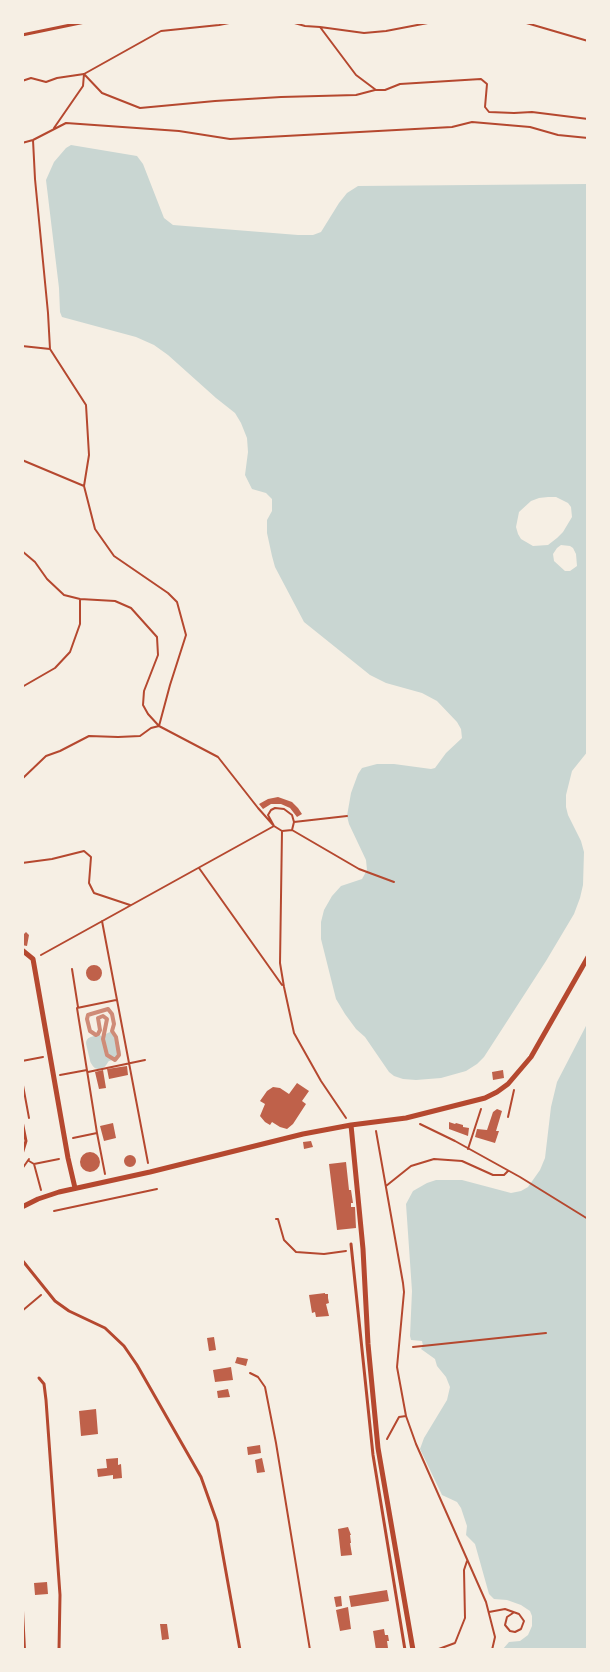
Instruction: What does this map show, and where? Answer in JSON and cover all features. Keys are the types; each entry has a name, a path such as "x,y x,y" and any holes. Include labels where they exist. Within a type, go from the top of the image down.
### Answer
{"street":[{"path":"22,950 33,959 75,1188"},
{"path":"22,1207 43,1197 75,1188 303,1134 406,1118 485,1098 508,1083 531,1057 588,957"},
{"path":"351,1125 378,1448 413,1650"}],"lane":[{"path":"22,35 85,22"},
{"path":"22,1121 26,1141 22,1155"},
{"path":"351,1244 373,1455 405,1650"},
{"path":"22,1260 55,1301 69,1311 105,1328 124,1346 201,1478 217,1522 238,1650"},
{"path":"39,1378 44,1384 46,1400 60,1595 59,1650"}],"path":[{"path":"22,81 31,78 46,82 84,74 161,31 219,26 234,22"},
{"path":"291,22 305,26 364,33 433,22"},
{"path":"524,22 534,27 588,40"},
{"path":"320,27 356,75 376,90"},
{"path":"84,74 102,93 140,108 281,97 356,95 385,90 400,84 481,79 487,84 485,107 489,112 532,112 588,118"},
{"path":"53,131 83,86 84,74"},
{"path":"22,143 53,131 66,123 179,131 230,139 452,127 471,122 530,127 558,135 588,138"},
{"path":"33,140 50,349 86,405 89,455 84,486 95,529 114,556 168,593 177,602 186,635 159,726"},
{"path":"22,346 50,349"},
{"path":"22,460 84,486"},
{"path":"22,551 35,562 47,579 64,595 80,599 116,601 131,608 157,637 159,655 147,682 143,705 159,726 218,757 274,826 282,831 292,830 359,869 394,882"},
{"path":"22,687 55,668 70,652 80,624 80,599"},
{"path":"22,779 46,756 89,736 140,736 151,728 159,726"},
{"path":"274,826 268,815 275,808 284,809 292,815 294,822 292,830"},
{"path":"294,822 347,816"},
{"path":"33,959 274,826"},
{"path":"282,831 280,963 294,1033 321,1081 351,1125"},
{"path":"22,863 84,851 91,857 89,883 94,893 131,905"},
{"path":"199,868 284,987"},
{"path":"102,921 150,1172"},
{"path":"72,969 78,1007 76,1008 77,1016 88,1071 86,1074 106,1182"},
{"path":"78,1007 116,1000"},
{"path":"22,1061 42,1058"},
{"path":"55,1076 145,1060"},
{"path":"508,1083 515,1090 508,1117"},
{"path":"468,1149 485,1098"},
{"path":"406,1118 455,1141 520,1177 588,1219"},
{"path":"374,1123 404,1292 397,1367 406,1416 416,1444 481,1589 495,1637 492,1650"},
{"path":"65,1140 97,1133"},
{"path":"22,1155 34,1164 43,1197"},
{"path":"34,1164 69,1158"},
{"path":"386,1186 411,1166 434,1159 462,1161 493,1175 504,1175 508,1171"},
{"path":"54,1211 157,1189"},
{"path":"276,1219 278,1219 284,1240 296,1252 324,1254 352,1251"},
{"path":"22,1311 46,1291"},
{"path":"413,1347 546,1333"},
{"path":"250,1373 258,1377 265,1387 310,1650"},
{"path":"383,1447 399,1416 406,1416"},
{"path":"451,1650 465,1618 464,1570 467,1561"},
{"path":"22,1591 25,1650"},
{"path":"489,1612 505,1609 519,1614 524,1621 521,1629 515,1632 506,1625 507,1617 513,1613"},
{"path":"436,1650 455,1643"}],"shaded area":[{"path":"71,145 137,156 143,164 164,218 173,225 298,235 313,235 321,232 347,193 358,186 587,184 588,751 572,771 566,795 568,815 584,852 583,885 574,914 546,961 484,1057 466,1071 441,1078 416,1080 403,1079 389,1072 336,999 321,939 324,910 332,896 341,886 362,879 367,870 366,860 347,816 351,793 362,768 377,764 394,764 435,768 446,753 462,738 461,729 437,701 422,693 386,683 370,675 304,622 275,567 267,533 267,520 272,511 272,499 266,493 252,489 245,475 247,438 235,413 154,345 136,337 62,317 46,180 54,162","holes":["556,497 568,503 572,517 563,532 548,545 533,546 521,539 518,534 516,527 519,512 531,501","561,545 570,546 576,554 577,566 570,571 565,571 554,561 553,554"]},
{"path":"587,1024 587,1649 503,1649 509,1642 520,1641 528,1635 532,1626 530,1611 507,1600 494,1599 489,1594 475,1544 466,1535 467,1526 461,1508 457,1502 442,1495 420,1449 424,1438 447,1400 450,1387 435,1359 421,1349 422,1341 411,1340 410,1336 412,1291 406,1204 413,1191 436,1180 462,1180 511,1193 528,1187 545,1158 551,1107 557,1082"}],"building":[{"path":"278,797 292,802 302,814 297,817 290,808 281,804 271,804 263,809 259,804"},
{"path":"26,932 29,935 27,946 22,945 22,936"},
{"path":"94,965 102,973 94,981 86,973"},
{"path":"127,1066 128,1075 109,1079 107,1069"},
{"path":"103,1070 106,1088 99,1089 95,1072"},
{"path":"503,1070 504,1078 493,1080 492,1072"},
{"path":"297,1083 309,1091 302,1101 306,1104 293,1124 287,1129 272,1122 270,1125 265,1122 260,1116 265,1104 260,1101 267,1091 273,1087 280,1088 289,1094"},
{"path":"497,1109 502,1111 495,1143 475,1137 477,1129 487,1130 493,1112"},
{"path":"449,1122 469,1128 468,1136 449,1129"},
{"path":"113,1123 116,1138 104,1141 100,1126"},
{"path":"311,1141 313,1147 304,1149 303,1142"},
{"path":"86,1152 94,1152 100,1158 100,1166 94,1172 86,1172 80,1166 80,1158"},
{"path":"132,1155 136,1161 132,1167 128,1167 124,1159"},
{"path":"346,1162 353,1203 351,1207 355,1207 356,1228 337,1230 329,1164"},
{"path":"328,1294 329,1303 326,1304 329,1316 316,1317 315,1312 312,1313 309,1295"},
{"path":"214,1337 216,1350 209,1351 207,1338"},
{"path":"237,1357 248,1359 246,1366 235,1363"},
{"path":"231,1367 233,1380 215,1382 213,1370"},
{"path":"228,1389 230,1397 218,1398 217,1391"},
{"path":"96,1409 98,1434 81,1436 79,1411"},
{"path":"260,1445 261,1453 248,1455 247,1447"},
{"path":"118,1458 122,1478 113,1479 113,1475 98,1477 97,1469 107,1468 106,1459"},
{"path":"262,1458 265,1472 257,1473 255,1460"},
{"path":"348,1527 351,1535 352,1555 341,1556 338,1529"},
{"path":"47,1582 48,1594 35,1595 34,1583"},
{"path":"387,1590 389,1601 351,1607 349,1596"},
{"path":"341,1596 342,1606 336,1607 334,1597"},
{"path":"348,1607 351,1629 340,1631 336,1610"},
{"path":"160,1624 167,1624 169,1639 162,1640"},
{"path":"384,1629 385,1635 388,1635 388,1648 376,1650 373,1631"}],"waterway":[{"path":"111,1038 115,1053 105,1056 98,1063 92,1043 98,1041 103,1049 109,1048 111,1038"}],"railway":[{"path":"108,1009 112,1014 114,1024 112,1031 116,1037 119,1055 115,1060 107,1055 103,1039 107,1019 103,1016 98,1018 100,1030 96,1035 90,1031 87,1019 88,1015 108,1009"}]}
